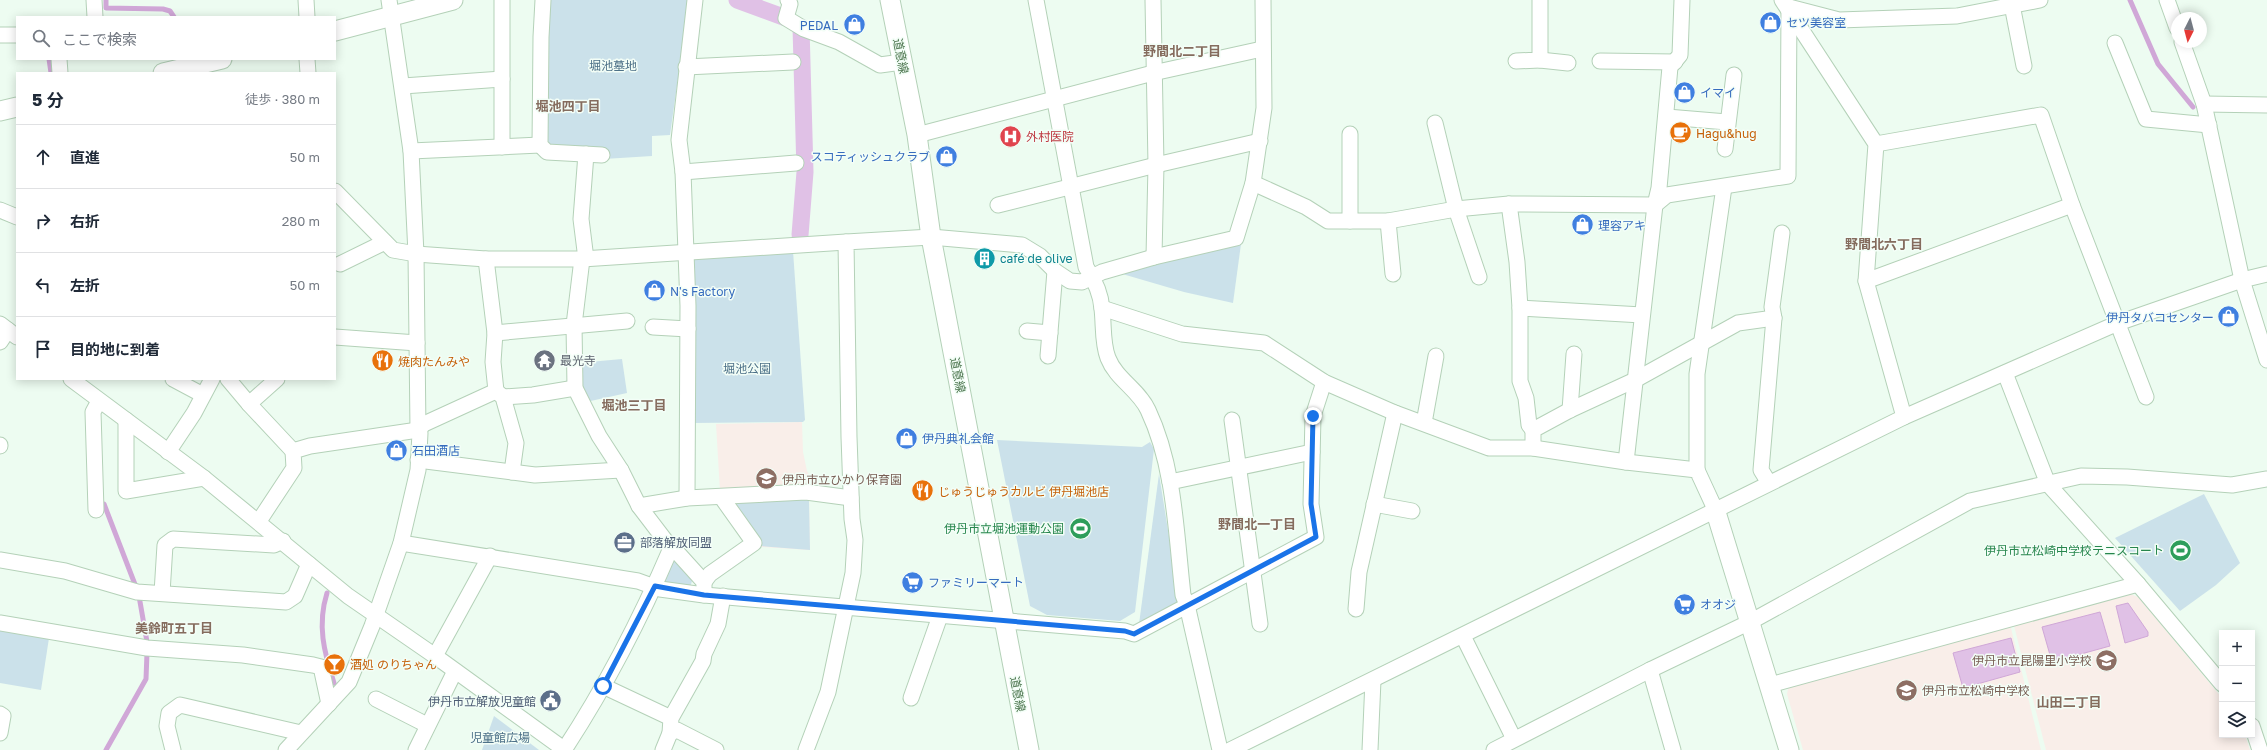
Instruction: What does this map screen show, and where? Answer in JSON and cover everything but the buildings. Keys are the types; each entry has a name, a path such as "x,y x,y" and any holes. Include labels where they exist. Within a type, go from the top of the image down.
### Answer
{"street":[{"path":"94,0 95,16"},
{"path":"306,0 307,16"},
{"path":"336,31 390,8 453,0"},
{"path":"502,0 502,147"},
{"path":"543,0 541,38 540,145 547,152 602,155"},
{"path":"687,498 688,329 683,172 679,140 686,67 695,0"},
{"path":"788,0 790,4 786,18 804,30 839,42 880,65 902,62"},
{"name":"道意線","path":"890,0 917,134 931,237 1029,750"},
{"path":"1036,0 1056,100 1086,267 1093,277 1102,308 1107,357 1115,371 1148,408 1159,437 1170,482 1183,595 1187,605 1220,750"},
{"path":"1153,0 1153,73 1156,165 1154,257"},
{"path":"336,192 393,250 416,254 486,259 584,259 931,237 1022,245 1040,256 1055,271 1070,281 1082,282 1154,257 1236,238 1253,183 1264,108 1262,49 1263,0"},
{"path":"1540,0 1540,60"},
{"path":"1626,462 1655,205 1660,188 1670,67 1680,55 1682,0"},
{"path":"1785,4 1839,20 1957,16 2040,0"},
{"path":"2167,0 2171,12"},
{"path":"1785,4 1876,144 1866,281 1904,417"},
{"path":"1253,183 1306,207 1328,221 1388,221 1456,210 1509,204 1655,205 1667,195 1788,176 1785,4"},
{"path":"2012,5 2024,66"},
{"path":"289,749 301,733 349,682 372,626 374,614 401,543 418,470 420,433 418,430 416,254 411,152 403,86 390,8"},
{"path":"0,35 16,35"},
{"path":"2115,42 2127,57 2140,118 2209,125"},
{"path":"2184,48 2204,104 2242,280 2267,360"},
{"path":"917,134 1056,100 1153,73 1262,49"},
{"path":"59,60 60,72"},
{"path":"169,72 218,60"},
{"path":"307,60 308,72"},
{"path":"1516,61 1540,60 1568,63"},
{"path":"1600,61 1675,62"},
{"path":"686,67 793,62"},
{"path":"1725,149 1727,122 1734,74"},
{"path":"403,86 502,80"},
{"path":"2204,104 2267,105"},
{"path":"0,111 16,107"},
{"path":"1876,144 2040,116 2072,205 2146,397"},
{"path":"1667,117 1727,122"},
{"path":"1435,123 1456,210 1479,277"},
{"path":"1350,134 1350,221"},
{"path":"998,205 1156,165 1260,141"},
{"path":"411,152 540,145"},
{"path":"586,154 581,219 584,259 574,325 575,388 599,436 621,470 639,506 671,548 676,551 704,589"},
{"path":"683,172 796,163"},
{"path":"1724,187 1700,344 1697,374 1697,470 1715,509 1770,685 1788,750"},
{"path":"1509,204 1517,262 1520,308 1520,381 1526,398 1529,425 1534,430 1533,448"},
{"path":"1866,281 2072,205"},
{"path":"0,210 16,217"},
{"path":"1388,221 1393,274"},
{"path":"1769,483 1761,470 1774,318 1772,307 1782,233"},
{"path":"340,264 385,242"},
{"path":"806,750 828,692 853,573 855,540 851,498 846,242"},
{"path":"486,259 495,333 493,362 499,394 516,443 512,472"},
{"path":"1048,356 1055,271"},
{"path":"1230,750 1463,636 1715,509 1904,417 2118,323 2242,280 2267,274"},
{"path":"1102,308 1182,334 1264,343 1324,382 1395,412 1489,448 1533,448 1626,462 1697,470"},
{"path":"1520,308 1642,315"},
{"path":"1534,430 1570,410 1635,380 1738,323 1774,318"},
{"path":"495,333 627,321"},
{"path":"653,327 688,329"},
{"path":"1027,331 1050,333"},
{"path":"336,337 417,343"},
{"path":"1570,410 1574,354"},
{"path":"1424,423 1436,356"},
{"path":"2005,372 2048,484 2138,584 2219,680"},
{"path":"176,380 203,395"},
{"path":"168,452 211,380"},
{"path":"229,380 293,451 294,468 259,521"},
{"path":"249,404 276,380"},
{"path":"77,381 99,401 204,478 259,521 348,596 455,670 564,750 593,705 655,586 671,548"},
{"path":"401,543 490,556 638,581 655,586 704,589 723,596 1005,622 1125,631 1134,634 1316,537 1311,504 1313,416 1324,382"},
{"path":"293,451 310,446 418,430 424,424 499,394 533,395 575,388"},
{"path":"96,510 93,412 99,401"},
{"path":"1356,609 1359,572 1395,412"},
{"path":"126,420 126,491 204,478"},
{"path":"1232,420 1260,624"},
{"path":"1170,482 1312,452"},
{"path":"418,460 534,475 621,470"},
{"path":"1494,750 1650,670 1750,622 1970,501 2081,476 2127,477 2232,485 2267,479"},
{"path":"639,506 687,498 722,498 806,492 851,498"},
{"path":"704,589 710,574 754,543 722,498"},
{"path":"1374,504 1412,511"},
{"path":"162,593 165,545 173,539 274,545 282,540"},
{"path":"435,656 490,556"},
{"path":"0,560 65,571 137,592 286,602 295,596 309,564"},
{"path":"1770,685 2138,584"},
{"path":"663,750 670,733 671,718 703,661 704,654 718,624 723,596"},
{"path":"911,698 940,616"},
{"path":"0,623 147,648 243,655 313,665 320,667 329,704"},
{"path":"1463,636 1514,739"},
{"path":"416,750 455,670"},
{"path":"1650,670 1673,750"},
{"path":"1370,750 1373,680"},
{"path":"603,686 671,718"},
{"path":"376,699 427,725"},
{"path":"173,750 167,726 169,713 180,705 301,733"},
{"path":"0,714 4,716 0,733"},
{"path":"670,733 677,730 716,750"},
{"path":"2255,735 2260,750"}],"shaded area":[{"name":"伊丹市立ひかり保育園","path":"802,422 803,452 807,471 817,487 809,497 810,550 760,547 720,491 716,424"},
{"name":"伊丹市立昆陽里小学校","path":"2125,592 2138,597 2219,694 2219,738 2246,738 2250,750 2046,750 2013,622"},
{"path":"2128,603 2148,632 2148,636 2125,643 2116,606"},
{"path":"2100,612 2110,646 2052,662 2042,627"},
{"name":"伊丹市立松崎中学校","path":"2010,624 2041,750 1803,750 1787,694 1789,685"},
{"path":"2011,638 2020,672 1963,688 1953,653"}],"green space":[{"name":"堀池墓地","path":"547,0 689,0 670,135 652,136 652,156 604,159 547,146"},
{"path":"1241,244 1233,303 1184,292 1119,273"},
{"name":"堀池公園","path":"793,251 805,420 803,422 693,423 693,262 697,256"},
{"path":"622,359 627,393 586,402 579,390 578,363"},
{"name":"伊丹市立堀池運動公園","path":"997,440 1142,447 1150,442 1154,449 1135,612 1120,621 1047,615 1030,606"},
{"path":"1159,474 1179,599 1174,607 1139,624"},
{"name":"伊丹市立松崎中学校テニスコート","path":"2204,494 2240,563 2216,585 2180,611 2115,538"},
{"path":"809,499 810,550 760,546 734,503"},
{"path":"673,557 677,557 692,581 690,588 665,584 663,579"},
{"path":"0,630 49,638 41,690 0,683"},
{"name":"児童館広場","path":"494,716 539,750 482,750"}],"waterway":[{"path":"106,0 106,8 163,9 170,11 173,16"},
{"path":"737,0 786,18"},
{"path":"2130,0 2158,64 2193,107"},
{"path":"800,235 805,172 801,27"},
{"path":"49,60 51,72"},
{"path":"104,504 136,587"},
{"path":"327,593 322,616 322,627 327,660 334,683"},
{"path":"139,596 147,642"},
{"path":"106,750 146,679 147,653"}],"place":[{"name":"セツ美容室","path":"1771,22"},
{"name":"PEDAL","path":"854,25"},
{"name":"イマイ","path":"1685,92"},
{"name":"Hagu&hug","path":"1680,133"},
{"name":"外村医院","path":"1010,136"},
{"name":"スコティッシュクラブ","path":"946,156"},
{"name":"理容アキ","path":"1583,225"},
{"name":"café de olive","path":"985,258"},
{"name":"N's Factory","path":"654,291"},
{"name":"伊丹タバコセンター","path":"2229,317"},
{"name":"最光寺","path":"545,360"},
{"name":"焼肉たんみや","path":"383,361"},
{"name":"伊丹典礼会館","path":"907,438"},
{"name":"石田酒店","path":"396,450"},
{"name":"伊丹市立ひかり保育園","path":"766,479"},
{"name":"じゅうじゅうカルビ 伊丹堀池店","path":"923,491"},
{"name":"伊丹市立堀池運動公園","path":"1080,528"},
{"name":"部落解放同盟","path":"624,542"},
{"name":"伊丹市立松崎中学校テニスコート","path":"2180,550"},
{"name":"ファミリーマート","path":"912,582"},
{"name":"オオジ","path":"1684,604"},
{"name":"伊丹市立昆陽里小学校","path":"2107,660"},
{"name":"酒処 のりちゃん","path":"335,664"},
{"name":"伊丹市立松崎中学校","path":"1907,690"},
{"name":"伊丹市立解放児童館","path":"551,701"}],"district":[{"name":"野間北二丁目","path":"1182,51"},
{"name":"堀池四丁目","path":"568,106"},
{"name":"野間北六丁目","path":"1884,244"},
{"name":"堀池三丁目","path":"634,405"},
{"name":"野間北一丁目","path":"1257,524"},
{"name":"美鈴町五丁目","path":"174,628"},
{"name":"山田二丁目","path":"2069,702"}],"route":[{"path":"603,686 655,586 660,589 704,595 1125,631 1134,634 1316,537 1311,504 1313,416"}]}
